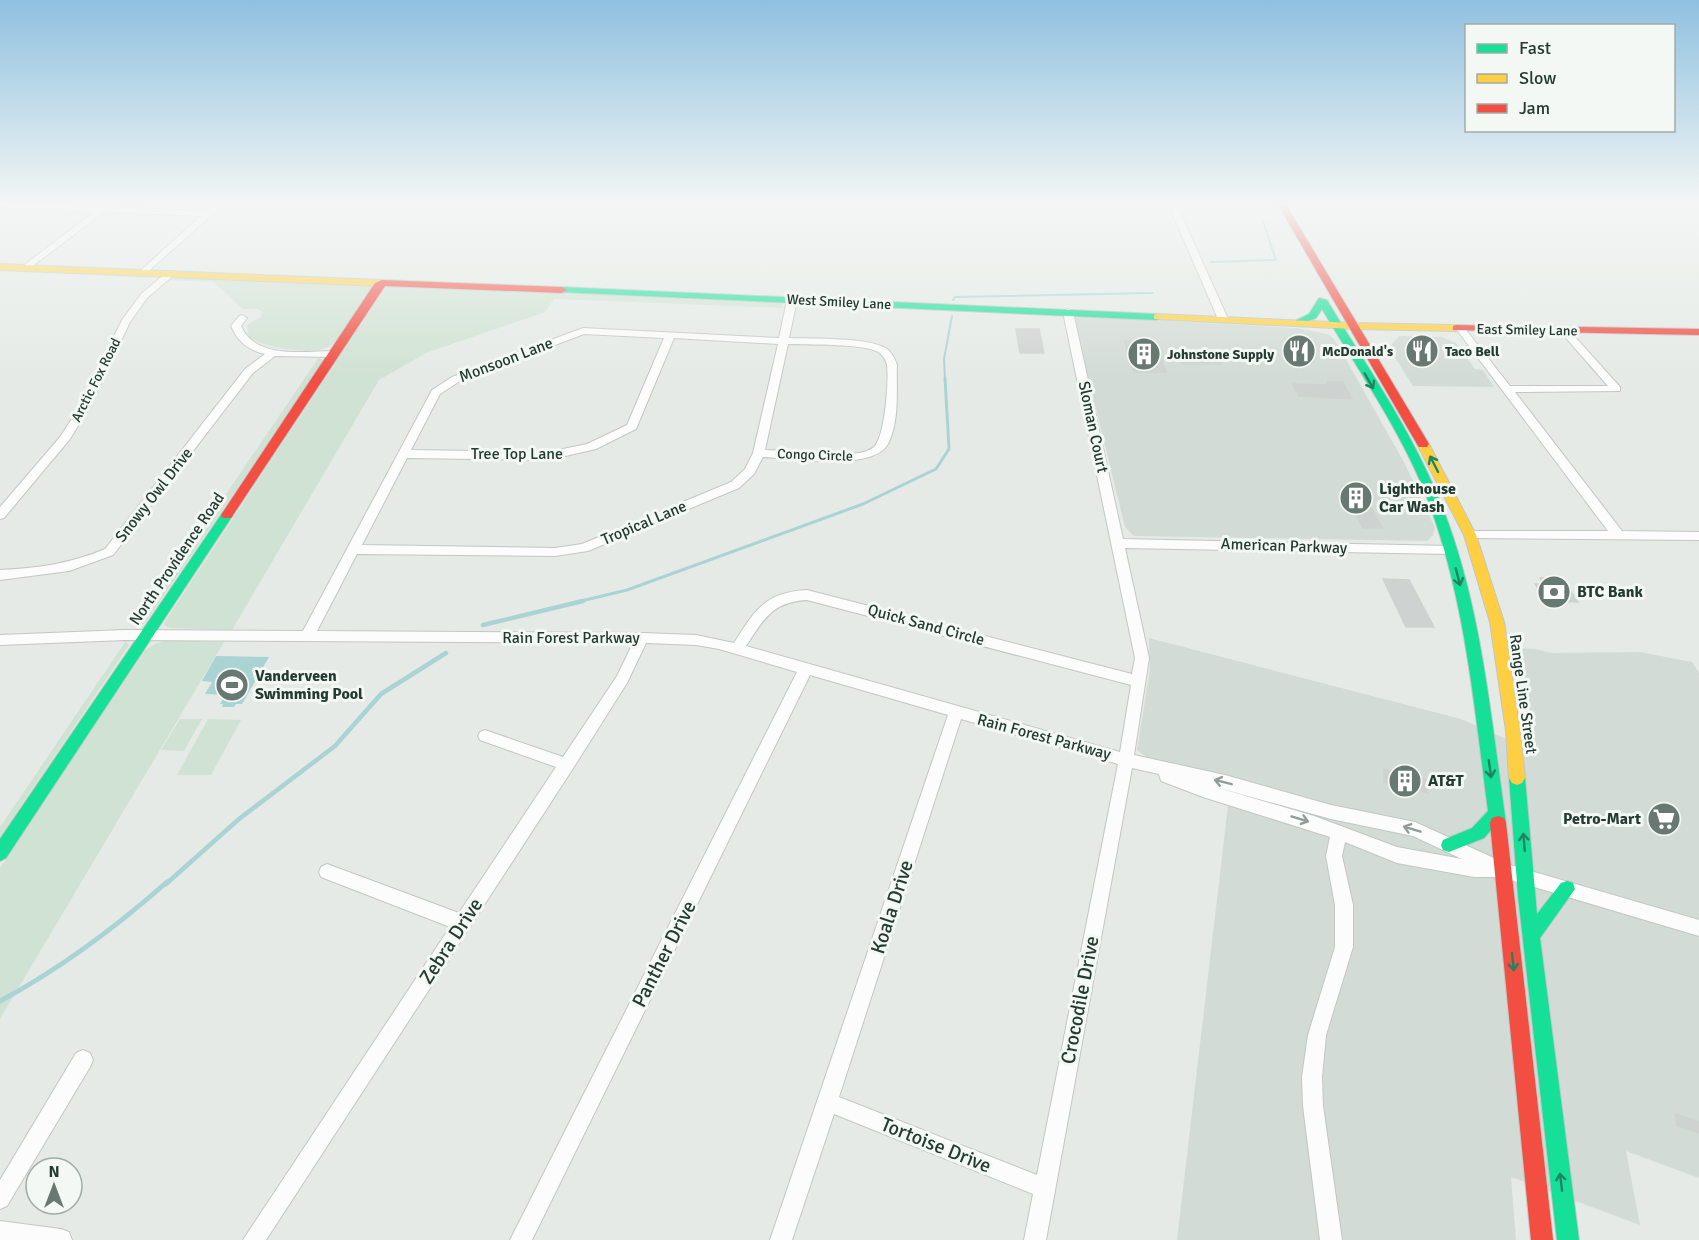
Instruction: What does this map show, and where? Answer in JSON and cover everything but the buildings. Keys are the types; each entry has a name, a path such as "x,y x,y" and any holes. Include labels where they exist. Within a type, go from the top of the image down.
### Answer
{"main road":[{"path":"1299,261 1422,475 1451,550 1469,621 1504,871 1542,1240"},
{"name":"Range Line Street","path":"1315,261 1426,448 1470,535 1498,627 1513,731 1531,936 1568,1240"},
{"name":"West Smiley Lane","path":"0,267 1354,326"},
{"name":"North Providence Road","path":"0,853 382,283"},
{"path":"1296,323 1313,318 1318,312 1317,291"},
{"name":"East Smiley Lane","path":"1354,326 1699,332"},
{"path":"1369,352 1375,327"},
{"path":"1422,475 1447,506 1459,531 1470,535"},
{"path":"1451,550 1463,556 1467,561 1473,583 1498,627"},
{"path":"1449,845 1478,833 1497,813"},
{"path":"1531,936 1567,889"}],"street":[{"path":"26,268 35,261"},
{"path":"143,273 157,261"},
{"path":"1197,261 1223,320"},
{"name":"Arctic Fox Road","path":"0,515 64,439 84,408 125,322 134,309 169,274"},
{"name":"Tropical Lane","path":"352,549 555,552 584,548 735,484 750,471 759,453 792,300"},
{"name":"Sloman Court","path":"1068,312 1142,658 1137,681"},
{"path":"242,318 236,326 243,340 272,353 334,354"},
{"path":"1460,328 1618,535"},
{"path":"1506,389 1616,389 1564,330"},
{"name":"Monsoon Lane","path":"307,636 436,392 456,379 583,331 782,340"},
{"name":"Tree Top Lane","path":"403,454 548,456 572,454 599,444 632,427 670,334"},
{"name":"Congo Circle","path":"759,453 852,458 871,454 879,448 886,437 892,365 890,356 883,350 868,345 782,340"},
{"name":"Snowy Owl Drive","path":"0,575 81,565 109,552 249,372 272,353"},
{"path":"1470,535 1699,536"},
{"name":"American Parkway","path":"1118,543 1451,550"},
{"name":"Quick Sand Circle","path":"737,649 756,620 771,603 781,597 807,595 1137,681"},
{"name":"Rain Forest Parkway","path":"0,640 146,635 696,640 737,649 1126,760 1226,782 1331,812 1415,829 1504,871"},
{"name":"Zebra Drive","path":"254,1240 567,765 622,679 642,638"},
{"name":"Panther Drive","path":"521,1240 806,669"},
{"name":"Crocodile Drive","path":"1035,1240 1126,760 1137,681"},
{"name":"Koala Drive","path":"781,1240 956,713"},
{"path":"485,736 567,765"},
{"name":"Rain Forest Parkway","path":"1126,760 1203,790 1339,832 1397,855 1474,869 1504,871"},
{"path":"1331,1240 1313,1106 1312,1077 1317,1035 1344,947 1344,904 1334,856 1339,832"},
{"path":"1504,871 1699,928"},
{"path":"327,872 462,923"},
{"path":"0,1199 83,1060"},
{"name":"Tortoise Drive","path":"828,1102 1044,1188"},
{"path":"0,1232 61,1240"}],"shaded area":[{"path":"1084,316 1296,328 1328,334 1334,339 1405,464 1435,528 1433,535 1427,541 1134,536 1125,527 1074,319"},
{"path":"1399,336 1442,337 1456,343 1475,369 1483,370 1494,387 1413,386 1389,348"},
{"path":"1149,638 1461,719 1531,750 1515,659 1510,648 1536,649 1551,653 1640,652 1692,662 1699,673 1699,1178 1626,1151 1640,1225 1511,1177 1516,1240 1177,1240 1231,780 1150,760 1137,750 1150,670"}],"green space":[{"path":"173,277 373,286 373,288 354,318 331,345 324,349 302,351 277,348 249,337 247,325 261,317 262,312 258,309 243,309 214,282 167,280"},
{"path":"391,285 781,303 784,308 554,299 545,312 426,353 379,380 232,630 165,626 164,623 385,288"},
{"path":"319,357 323,360 322,365 144,624 136,627"},
{"path":"167,640 224,642 0,1019 0,868 145,650"},
{"path":"126,641 129,645 0,837 0,827"},
{"path":"180,719 202,719 184,751 161,750"},
{"path":"208,719 241,720 211,775 177,775"}],"water":[{"name":"Vanderveen Swimming Pool","path":"216,656 269,657 242,704 222,707 223,704 220,704 225,695 205,694 212,682 202,681"}],"waterway":[{"path":"1211,262 1248,261"},
{"path":"953,300 955,297 1153,293"},
{"path":"945,380 944,359 952,316"},
{"path":"577,602 627,590 863,504 936,469 949,449 945,378"},
{"path":"483,625 583,601"},
{"path":"166,884 239,819 335,746 381,694 446,653"},
{"path":"0,1001 87,946 167,882"}],"traffic: fast":[{"path":"562,290 1157,317"},
{"path":"1322,300 1408,445 1446,533 1458,574 1475,656 1498,823"},
{"path":"1296,323 1313,316 1322,301"},
{"path":"0,853 227,515"},
{"path":"1517,778 1526,896 1568,1240"},
{"path":"1449,845 1478,833 1497,813"},
{"path":"1531,936 1567,889"}],"traffic: slow":[{"path":"0,267 380,283"},
{"path":"1157,317 1456,328"},
{"path":"1423,444 1470,535 1497,622 1513,731 1517,778"}],"traffic: jam":[{"path":"1315,261 1423,444"},
{"path":"380,283 562,290"},
{"path":"227,515 382,283"},
{"path":"1456,328 1699,332"},
{"path":"1498,823 1542,1240"}],"place":[{"name":"McDonald's","path":"1299,351"},
{"name":"Taco Bell","path":"1422,351"},
{"name":"Johnstone Supply","path":"1144,354"},
{"name":"Lighthouse Car Wash","path":"1356,498"},
{"name":"BTC Bank","path":"1554,592"},
{"name":"Vanderveen Swimming Pool","path":"232,685"},
{"name":"AT&T","path":"1405,781"},
{"name":"Petro-Mart","path":"1664,819"}]}
